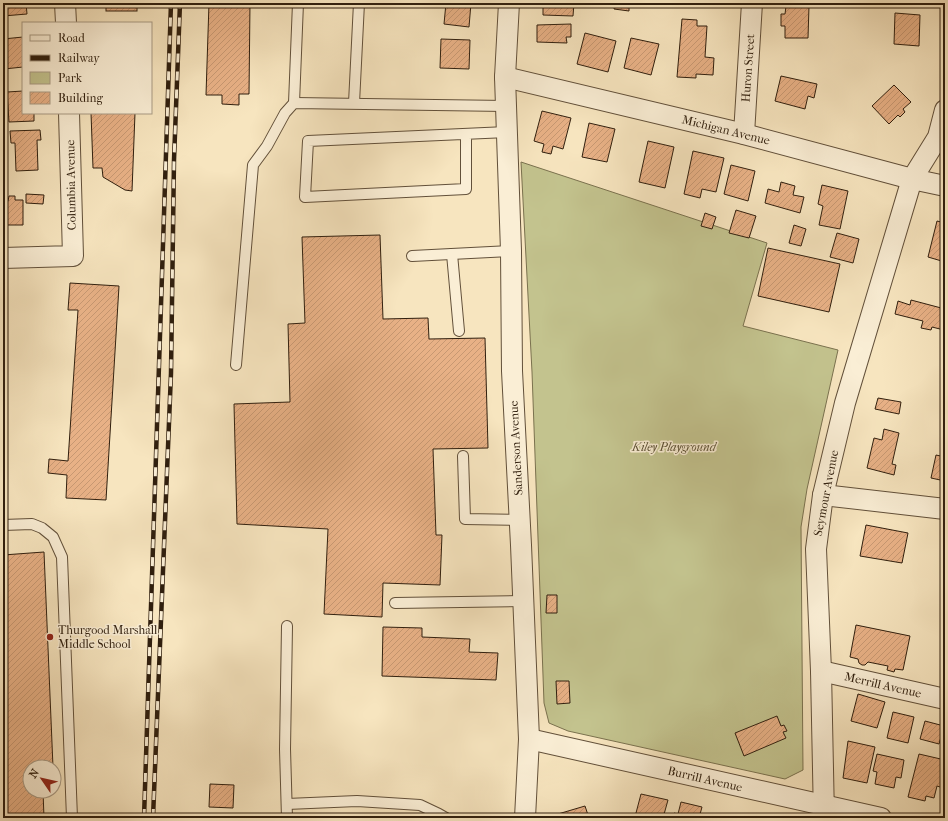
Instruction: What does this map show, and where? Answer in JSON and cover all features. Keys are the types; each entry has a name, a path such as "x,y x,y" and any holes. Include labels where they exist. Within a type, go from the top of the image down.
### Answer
{"street":[{"path":"65,3 66,22"},
{"name":"Sanderson Avenue","path":"509,3 505,77 511,251 512,371 529,739 525,818"},
{"name":"Huron Street","path":"744,134 752,3"},
{"name":"Michigan Avenue","path":"505,77 744,134 912,179 945,186"},
{"name":"Seymour Avenue","path":"824,812 821,671 816,549 823,495 845,403 912,179 938,137 945,110"},
{"name":"Columbia Avenue","path":"3,258 73,256 69,114"},
{"path":"823,495 945,509"},
{"name":"Merrill Avenue","path":"821,671 945,699"},
{"name":"Burrill Avenue","path":"529,739 824,812 881,818"}],"lane":[{"path":"236,365 253,165 267,146 285,113 294,102 298,3"},
{"path":"354,104 359,3"},
{"path":"294,102 506,106"},
{"path":"466,134 466,189 305,197 308,141 507,132"},
{"path":"412,256 511,251"},
{"path":"452,254 459,331"},
{"path":"463,456 465,519 520,520"},
{"path":"3,525 32,524 42,528 53,537 62,556 72,818"},
{"path":"395,603 523,601"},
{"path":"287,818 285,749 288,626"},
{"path":"287,804 357,801 420,805 446,818"}],"green space":[{"name":"Kiley Playground","path":"521,162 767,243 743,326 838,350 807,489 801,527 803,770 785,779 568,731 549,723 544,703 532,372"}],"building":[{"path":"3,3 26,3 27,14 3,16"},
{"path":"106,3 137,3 137,11 106,11"},
{"path":"209,3 250,3 249,94 239,94 239,105 222,104 222,95 206,95"},
{"path":"446,3 471,3 469,27 444,24"},
{"path":"543,3 574,3 573,16 543,15"},
{"path":"615,3 629,3 629,11 614,9"},
{"path":"786,6 809,6 808,38 785,38 785,26 781,26 781,14 785,14"},
{"path":"895,13 920,15 919,46 894,44"},
{"path":"682,19 697,20 697,26 707,26 705,57 714,58 713,75 696,74 696,78 677,77"},
{"path":"571,24 571,37 566,37 567,43 537,42 537,25"},
{"path":"585,33 616,41 608,72 577,64"},
{"path":"22,37 22,67 4,69 3,39"},
{"path":"631,38 659,44 651,75 624,68"},
{"path":"441,39 470,40 469,69 440,68"},
{"path":"781,76 817,84 814,98 808,96 805,109 775,101"},
{"path":"894,85 911,102 903,109 905,112 900,117 898,115 889,124 872,106"},
{"path":"22,91 22,114 34,114 34,121 9,122 7,92"},
{"path":"542,111 571,118 563,149 553,146 551,154 542,152 544,144 534,141"},
{"path":"91,114 135,114 132,191 125,190 103,177 102,168 93,168"},
{"path":"589,123 615,129 607,162 582,157"},
{"path":"40,130 41,140 37,140 38,170 16,171 15,143 11,143 10,131"},
{"path":"648,141 674,147 665,188 639,182"},
{"path":"693,151 724,158 716,192 702,189 700,198 684,194"},
{"path":"731,165 755,171 748,201 724,194"},
{"path":"781,182 795,186 793,195 804,197 800,213 765,203 768,189 779,192"},
{"path":"822,185 848,191 840,229 819,225 823,206 818,204"},
{"path":"26,194 44,195 43,204 26,203"},
{"path":"9,196 15,196 15,200 23,200 23,225 3,225 3,200 8,201"},
{"path":"736,210 756,216 749,238 729,233"},
{"path":"705,213 716,217 712,229 701,226"},
{"path":"937,221 945,223 945,262 928,257"},
{"path":"794,225 806,229 801,246 789,243"},
{"path":"837,233 859,239 853,263 830,257"},
{"path":"380,235 383,319 428,318 429,339 485,338 488,448 433,449 436,535 442,535 440,585 383,583 382,617 324,614 328,529 237,524 234,404 290,402 288,324 305,323 302,237"},
{"path":"768,248 840,264 829,312 758,296"},
{"path":"70,283 119,286 106,500 66,498 67,475 48,473 49,459 68,461 78,310 68,310"},
{"path":"911,300 945,309 944,330 932,327 931,330 921,328 923,321 895,314 898,301 910,305"},
{"path":"878,398 901,402 899,414 875,409"},
{"path":"884,429 899,433 892,464 896,465 894,475 867,468 874,438 882,440"},
{"path":"936,455 945,457 945,481 931,478"},
{"path":"866,525 908,533 902,563 860,556"},
{"path":"44,552 53,759 22,759 22,799 43,799 44,818 3,818 3,555"},
{"path":"547,595 557,595 557,613 546,613"},
{"path":"856,625 910,636 903,670 895,669 894,672 887,670 888,666 868,662 865,665 862,665 859,663 858,659 850,657"},
{"path":"383,627 422,628 422,637 470,639 469,652 498,653 496,680 382,676"},
{"path":"556,681 569,681 570,703 557,704"},
{"path":"858,694 885,702 877,728 851,721"},
{"path":"893,712 914,717 908,743 887,738"},
{"path":"777,716 781,726 784,725 787,731 783,732 786,738 744,756 735,733"},
{"path":"925,721 944,726 939,744 920,739"},
{"path":"848,741 875,747 867,783 843,778"},
{"path":"877,754 904,760 901,778 896,777 894,788 875,784 877,772 873,771"},
{"path":"919,754 945,760 945,781 943,788 937,786 934,798 926,796 925,801 908,797"},
{"path":"210,784 234,785 233,808 209,807"},
{"path":"641,794 668,800 663,818 631,818 636,813"},
{"path":"681,802 702,807 699,818 672,818 674,813 678,814"},
{"path":"585,806 589,818 559,818 558,814"}],"railway":[{"path":"144,818 171,3"},
{"path":"153,818 171,373 174,160 180,3"}],"place":[{"name":"Thurgood Marshall Middle School","path":"50,637"}]}
